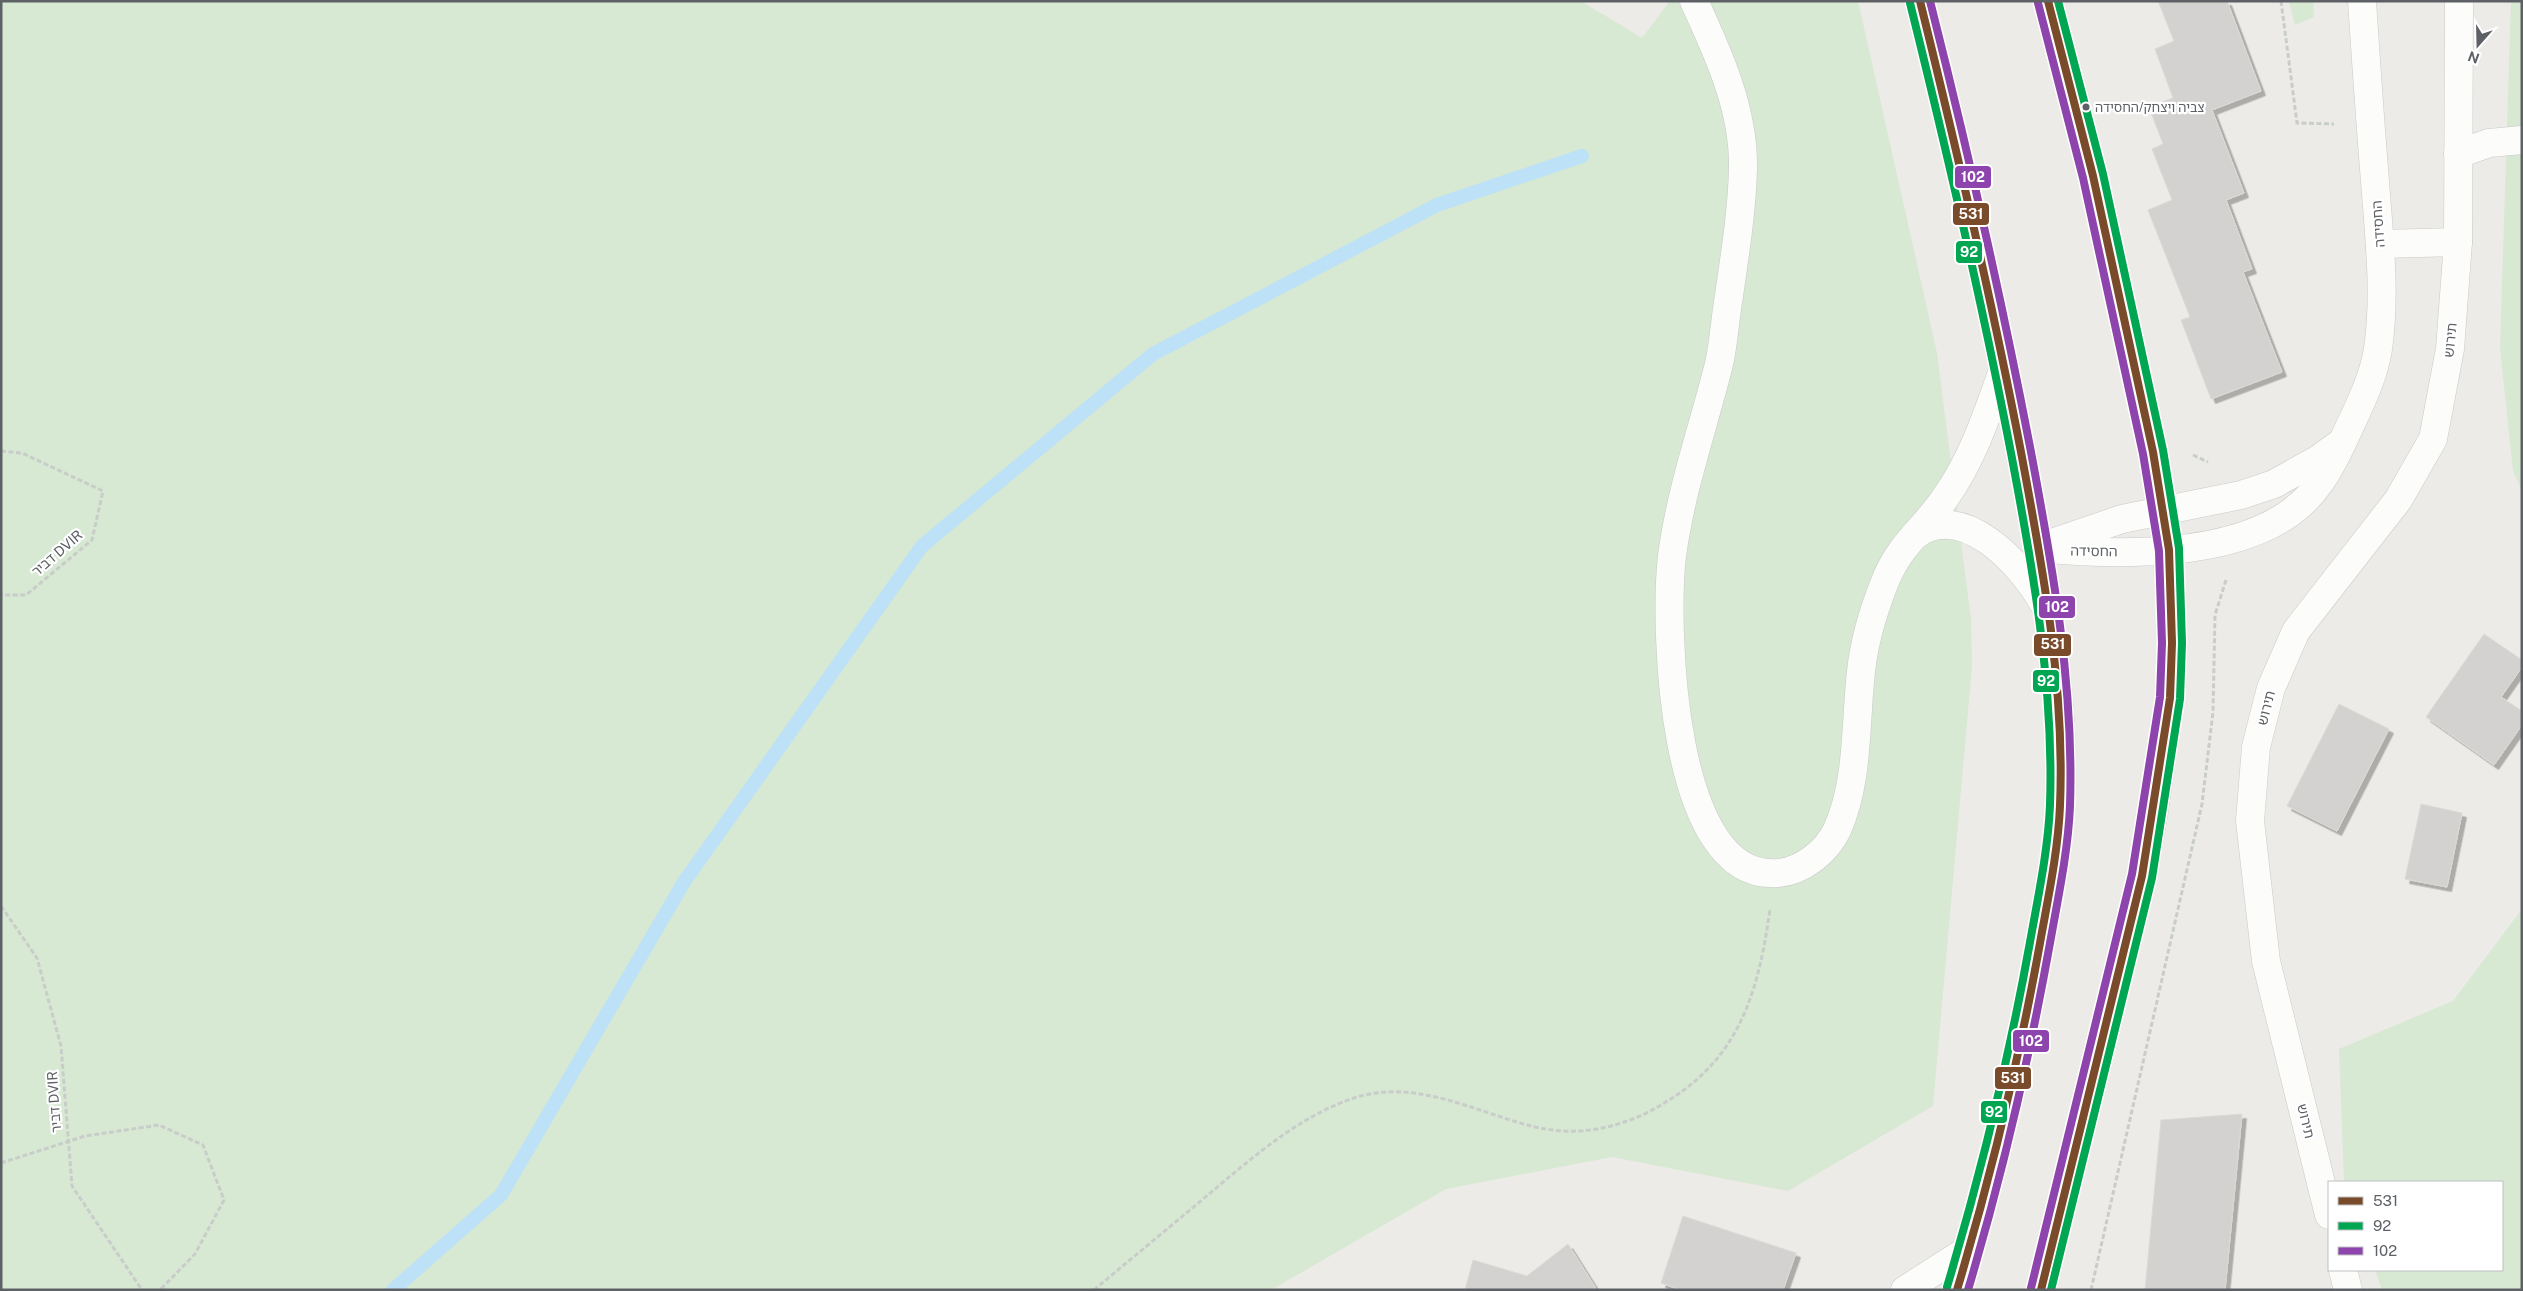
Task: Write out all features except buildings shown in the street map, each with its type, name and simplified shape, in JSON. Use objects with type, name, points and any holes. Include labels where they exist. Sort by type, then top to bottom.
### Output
[{"type":"street","points":[[1694,1],[1715,46],[1734,98],[1743,163],[1740,227],[1720,359],[1682,497],[1672,560],[1669,626],[1674,702],[1686,768],[1704,820],[1713,837],[1739,863],[1752,869],[1775,874],[1801,866],[1824,849],[1836,833],[1851,784],[1861,669],[1867,640],[1891,567],[1908,541],[1932,517],[1956,482],[1980,432],[2004,367]]},
{"type":"street","points":[[1920,1],[1976,237],[2004,367],[2038,548],[2061,723],[2060,811],[2035,968],[2010,1088],[1957,1290]]},
{"type":"street","points":[[2041,1290],[2142,876],[2153,817],[2170,698],[2172,643],[2169,550],[2164,510],[2093,176],[2048,1]]},
{"type":"street","name":"החסידה","points":[[2038,548],[2126,552],[2169,550],[2233,538],[2283,518],[2317,490],[2330,471],[2365,394],[2378,350],[2383,296],[2362,1]]},
{"type":"street","name":"תירוש","points":[[2328,1211],[2266,961],[2250,821],[2256,747],[2271,688],[2296,632],[2398,500],[2433,439],[2450,349],[2458,242],[2459,1]]},
{"type":"street","points":[[2458,154],[2489,143],[2522,140]]},
{"type":"street","points":[[2380,244],[2458,242]]},
{"type":"street","name":"החסידה","points":[[2038,548],[2122,519],[2241,495],[2274,484],[2317,460],[2343,441]]},
{"type":"street","points":[[1908,541],[1918,532],[1938,526],[1955,526],[1983,537],[2019,567],[2036,591],[2048,614]]},
{"type":"street","points":[[1905,1290],[1969,1249]]},
{"type":"street","points":[[2343,1271],[2348,1290]]},
{"type":"path","points":[[2281,1],[2297,122],[2370,125]]},
{"type":"path","name":"דביר DVIR","points":[[1,451],[22,453],[104,491],[92,540],[26,595],[1,595]]},
{"type":"path","points":[[1094,1290],[1270,1143],[1310,1119],[1352,1099],[1378,1093],[1408,1092],[1458,1102],[1532,1127],[1566,1132],[1599,1130],[1628,1122],[1665,1104],[1696,1082],[1717,1061],[1736,1029],[1755,988],[1765,945],[1775,874]]},
{"type":"path","name":"דביר DVIR","points":[[1,906],[37,958],[61,1046],[72,1186],[142,1290]]},
{"type":"path","points":[[1,1163],[85,1136],[158,1125],[203,1145],[224,1200],[195,1254],[160,1290]]},
{"type":"green space","points":[[1,1],[1581,1],[1642,38],[1670,1],[1858,1],[1937,353],[1971,620],[1972,666],[1933,1106],[1788,1191],[1612,1157],[1446,1189],[1271,1290],[1,1290]]},
{"type":"green space","points":[[2289,1],[2313,1],[2314,17],[2295,25]]},
{"type":"green space","points":[[2511,1],[2522,1],[2522,490],[2513,471],[2500,348]]},
{"type":"green space","points":[[2522,909],[2522,1290],[2382,1290],[2375,1271],[2503,1271],[2503,1181],[2344,1181],[2339,1049],[2453,1001]]},
{"type":"waterway","points":[[393,1290],[501,1195],[684,882],[922,546],[1153,354],[1437,205],[1582,156]]},
{"type":"transit line","name":"531","points":[[1920,1],[1986,282],[2029,496],[2051,628],[2056,672],[2061,761],[2057,840],[2032,987],[2003,1118],[1957,1290]]},
{"type":"transit line","name":"102","points":[[1930,1],[1971,170],[2020,395],[2054,584],[2069,717],[2070,806],[2059,892],[2024,1074],[2003,1161],[1968,1290]]},
{"type":"transit line","name":"531","points":[[2041,1290],[2142,876],[2170,698],[2172,643],[2169,550],[2153,452],[2093,176],[2048,1]]},
{"type":"transit line","name":"92","points":[[2051,1290],[2152,878],[2180,699],[2182,643],[2179,548],[2163,450],[2103,174],[2058,1]]},
{"type":"transit line","name":"92","points":[[1910,3],[1951,171],[2000,396],[2034,584],[2049,716],[2050,805],[2039,891],[2022,986],[1993,1116],[1947,1287]]},
{"type":"transit line","name":"102","points":[[2031,1288],[2132,874],[2160,697],[2162,643],[2159,551],[2143,454],[2083,178],[2038,3]]},
{"type":"place","name":"צביה ויצחק/החסידה","points":[[2086,107]]}]
